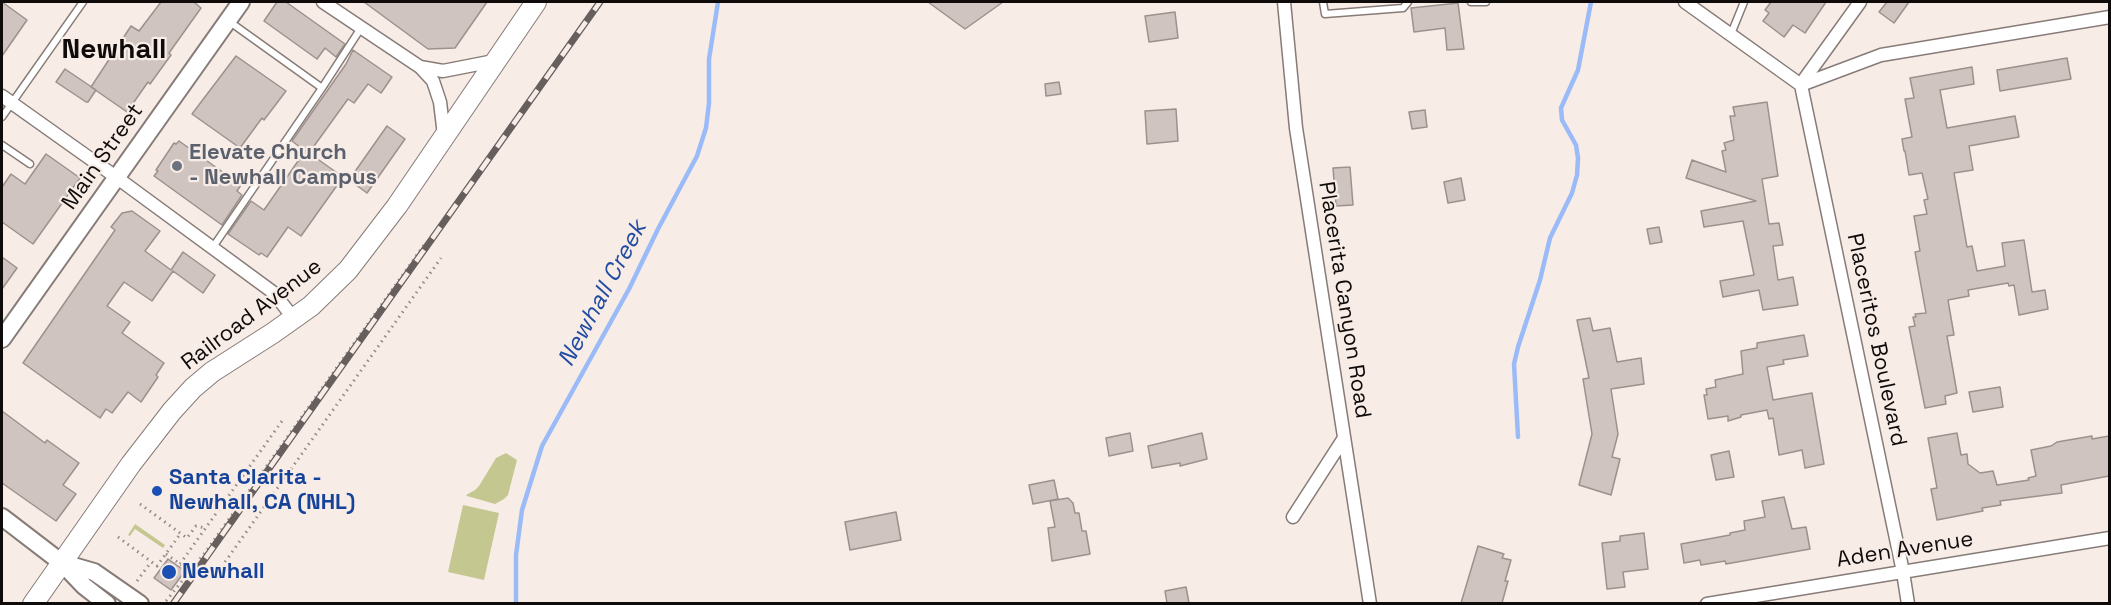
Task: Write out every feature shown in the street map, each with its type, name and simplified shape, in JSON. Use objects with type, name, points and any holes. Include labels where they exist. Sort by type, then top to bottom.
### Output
[{"type":"main road","name":"Railroad Avenue","points":[[33,603],[131,464],[193,388],[212,372],[294,319],[348,270],[397,206],[536,2]]},
{"type":"street","name":"Main Street","points":[[2,339],[241,2]]},
{"type":"street","points":[[323,2],[420,67],[433,81],[440,102],[444,135]]},
{"type":"street","name":"Placerita Canyon Road","points":[[1284,2],[1296,128],[1370,603]]},
{"type":"street","points":[[1686,2],[1801,85]]},
{"type":"street","points":[[1801,85],[1860,2]]},
{"type":"street","points":[[1801,85],[1881,54],[2109,17]]},
{"type":"street","points":[[420,67],[443,71],[494,61]]},
{"type":"street","name":"Placeritos Boulevard","points":[[1801,85],[1908,603]]},
{"type":"street","points":[[6,99],[213,247],[274,294],[294,319]]},
{"type":"street","points":[[1293,517],[1344,438]]},
{"type":"street","points":[[2,517],[62,563],[84,586],[107,603]]},
{"type":"street","name":"Aden Avenue","points":[[1707,603],[2109,538]]},
{"type":"street","points":[[62,563],[94,572],[140,603]]},
{"type":"lane","points":[[2,117],[6,99],[83,2]]},
{"type":"lane","points":[[1323,2],[1324,14],[1403,8],[1408,2]]},
{"type":"lane","points":[[1471,2],[1486,2]]},
{"type":"lane","points":[[1731,34],[1744,2]]},
{"type":"lane","points":[[227,20],[322,88]]},
{"type":"lane","points":[[213,247],[361,28]]},
{"type":"lane","points":[[2,145],[30,164]]},
{"type":"path","points":[[166,602],[207,550],[424,245]]},
{"type":"path","points":[[225,562],[441,258]]},
{"type":"path","points":[[180,564],[282,421]]},
{"type":"path","points":[[140,504],[187,538],[196,526],[206,528]]},
{"type":"path","points":[[118,537],[157,566],[181,533]]},
{"type":"path","points":[[166,554],[190,571]]},
{"type":"path","points":[[137,581],[151,562]]},
{"type":"green space","points":[[506,453],[517,460],[508,495],[495,504],[467,496],[479,486],[496,458]]},
{"type":"green space","points":[[463,505],[499,513],[484,580],[448,572]]},
{"type":"green space","points":[[135,524],[165,545],[163,548],[135,529],[130,536],[128,535]]},
{"type":"building","points":[[2,2],[27,20],[2,56]]},
{"type":"building","points":[[161,2],[194,2],[201,8],[169,53],[171,55],[127,112],[91,87],[131,26],[139,31]]},
{"type":"building","points":[[277,2],[286,2],[345,44],[336,57],[325,48],[317,59],[264,21]]},
{"type":"building","points":[[364,2],[487,2],[455,48],[428,49]]},
{"type":"building","points":[[928,2],[1003,2],[965,29]]},
{"type":"building","points":[[1771,2],[1826,2],[1805,33],[1793,25],[1784,37],[1763,21],[1769,13],[1765,10]]},
{"type":"building","points":[[1887,2],[1909,2],[1894,23],[1879,12]]},
{"type":"building","points":[[1458,3],[1464,49],[1447,50],[1445,28],[1414,32],[1411,8]]},
{"type":"building","points":[[1175,12],[1178,38],[1149,42],[1145,16]]},
{"type":"building","points":[[353,50],[392,77],[381,93],[368,84],[354,103],[348,99],[309,153],[343,177],[301,236],[288,227],[267,257],[261,253],[259,255],[228,234],[251,201],[264,210],[305,151],[292,141],[346,64]]},
{"type":"building","points":[[236,56],[286,91],[240,148],[192,114]]},
{"type":"building","points":[[2067,58],[2071,79],[2000,91],[1997,70]]},
{"type":"building","points":[[1972,67],[1974,84],[1940,90],[1947,128],[2015,116],[2019,137],[1969,146],[1973,170],[1954,173],[1967,247],[1972,246],[1977,271],[2005,266],[2002,243],[2024,240],[2032,292],[2045,290],[2048,309],[2019,315],[2014,285],[2009,286],[2008,283],[1968,290],[1969,296],[1948,300],[1954,335],[1947,336],[1957,393],[1945,396],[1946,404],[1925,408],[1909,327],[1915,326],[1913,317],[1916,317],[1915,314],[1926,313],[1915,252],[1920,251],[1914,216],[1927,214],[1924,200],[1928,199],[1922,173],[1909,175],[1902,139],[1912,137],[1905,99],[1914,98],[1910,78]]},
{"type":"building","points":[[65,69],[96,90],[88,102],[56,82]]},
{"type":"building","points":[[1059,82],[1061,94],[1046,96],[1045,84]]},
{"type":"building","points":[[1767,102],[1778,176],[1762,179],[1769,224],[1779,223],[1783,245],[1773,246],[1778,280],[1793,277],[1798,305],[1763,310],[1759,290],[1723,297],[1720,281],[1754,275],[1743,221],[1704,227],[1701,211],[1756,201],[1686,178],[1692,160],[1726,172],[1722,151],[1726,150],[1724,143],[1734,140],[1730,116],[1735,116],[1733,107]]},
{"type":"building","points":[[1176,109],[1178,141],[1147,144],[1145,111]]},
{"type":"building","points":[[1425,110],[1427,127],[1412,129],[1409,112]]},
{"type":"building","points":[[387,126],[405,139],[367,193],[349,180]]},
{"type":"building","points":[[179,141],[241,185],[237,191],[242,195],[222,225],[154,176],[174,143]]},
{"type":"building","points":[[46,154],[80,178],[33,244],[2,222],[2,187],[11,174],[25,184]]},
{"type":"building","points":[[1350,167],[1353,205],[1336,206],[1333,168]]},
{"type":"building","points":[[1461,178],[1465,200],[1448,203],[1444,182]]},
{"type":"building","points":[[132,211],[160,231],[145,251],[171,270],[183,252],[215,275],[203,293],[173,271],[152,301],[124,282],[107,306],[130,322],[122,333],[164,363],[156,375],[158,377],[141,402],[128,392],[112,413],[106,409],[100,418],[23,363],[115,230],[111,227],[122,213]]},
{"type":"building","points":[[1659,227],[1662,242],[1650,244],[1647,229]]},
{"type":"building","points":[[2,257],[17,268],[2,289]]},
{"type":"building","points":[[1590,318],[1593,331],[1610,328],[1617,362],[1641,358],[1644,384],[1611,389],[1618,434],[1612,457],[1620,459],[1611,495],[1579,485],[1592,434],[1583,379],[1589,378],[1577,320]]},
{"type":"building","points":[[1804,335],[1808,356],[1783,360],[1784,364],[1767,367],[1773,400],[1812,393],[1824,464],[1805,468],[1802,450],[1779,455],[1773,418],[1769,419],[1767,410],[1741,415],[1741,417],[1728,421],[1728,416],[1708,419],[1704,395],[1707,395],[1706,389],[1716,387],[1715,380],[1743,374],[1741,351],[1757,348],[1757,343]]},
{"type":"building","points":[[2000,387],[2003,407],[1973,412],[1969,392]]},
{"type":"building","points":[[2,411],[45,443],[47,440],[79,463],[63,485],[76,494],[56,521],[2,483]]},
{"type":"building","points":[[1130,433],[1133,451],[1109,456],[1106,438]]},
{"type":"building","points":[[1202,433],[1207,459],[1180,466],[1180,463],[1152,468],[1148,446]]},
{"type":"building","points":[[1957,433],[1961,455],[1967,454],[1968,464],[1980,473],[1993,471],[1997,485],[2029,480],[2028,478],[2036,476],[2031,450],[2051,446],[2057,442],[2092,436],[2092,439],[2109,436],[2109,476],[2061,485],[2062,493],[2000,501],[2001,505],[1982,508],[1983,511],[1937,520],[1931,489],[1937,488],[1928,438]]},
{"type":"building","points":[[1729,451],[1734,477],[1716,480],[1711,455]]},
{"type":"building","points":[[1054,480],[1058,499],[1033,504],[1029,485]]},
{"type":"building","points":[[1784,497],[1792,529],[1806,527],[1810,549],[1726,564],[1725,561],[1701,565],[1700,560],[1684,563],[1681,544],[1745,530],[1744,521],[1765,517],[1762,501]]},
{"type":"building","points":[[1068,498],[1073,503],[1075,513],[1079,513],[1082,531],[1086,531],[1090,554],[1052,561],[1048,528],[1055,527],[1050,501]]},
{"type":"building","points":[[896,512],[901,540],[850,550],[845,522]]},
{"type":"building","points":[[1644,533],[1648,569],[1623,572],[1625,587],[1607,589],[1602,543],[1620,541],[1620,536]]},
{"type":"building","points":[[1478,546],[1504,554],[1502,558],[1511,560],[1502,603],[1461,603]]},
{"type":"building","points":[[168,559],[185,571],[171,590],[154,578]]},
{"type":"building","points":[[1186,587],[1189,603],[1167,603],[1165,591]]},
{"type":"waterway","name":"Newhall Creek","points":[[516,604],[516,555],[522,510],[542,446],[629,289],[697,156],[706,128],[709,103],[709,59],[718,2]]},
{"type":"waterway","points":[[1518,437],[1514,364],[1540,280],[1550,238],[1572,193],[1577,175],[1576,145],[1562,120],[1561,108],[1578,70],[1591,2]]},
{"type":"railway","points":[[173,604],[600,2]]},
{"type":"place","name":"Elevate Church - Newhall Campus","points":[[177,166]]},
{"type":"place","name":"Santa Clarita - Newhall, CA (NHL)","points":[[157,491]]},
{"type":"place","name":"Newhall","points":[[169,572]]},
{"type":"district","name":"Newhall","points":[[114,50]]}]
